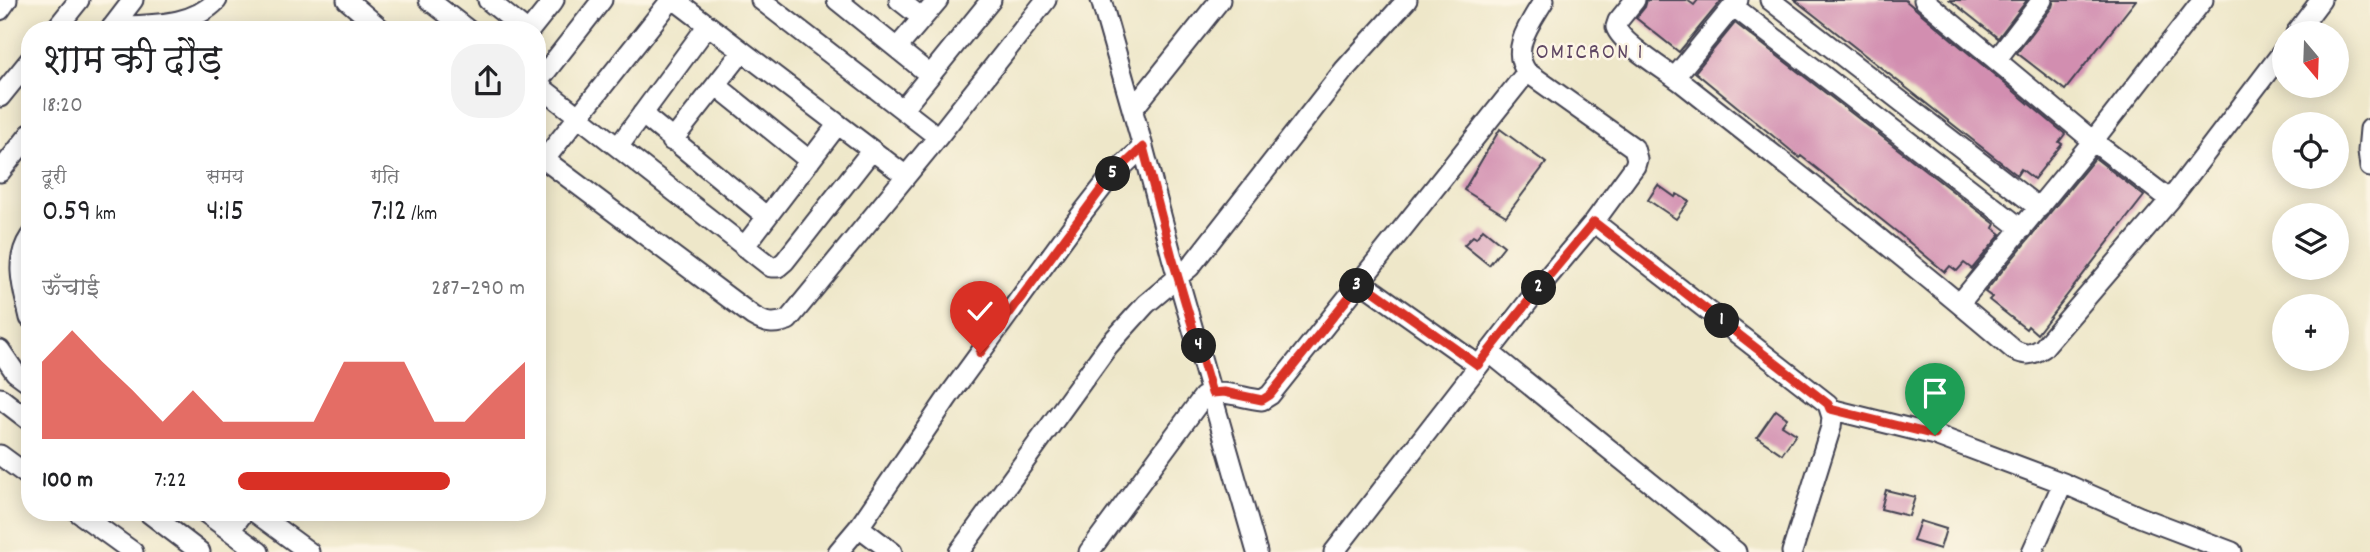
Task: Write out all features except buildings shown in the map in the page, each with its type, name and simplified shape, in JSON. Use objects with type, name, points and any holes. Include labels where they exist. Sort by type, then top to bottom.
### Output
[{"type":"street","points":[[0,9],[7,0]]},
{"type":"street","points":[[116,21],[133,0]]},
{"type":"street","points":[[193,21],[217,0]]},
{"type":"street","points":[[347,0],[372,21]]},
{"type":"street","points":[[429,0],[456,21]]},
{"type":"street","points":[[488,0],[514,21]]},
{"type":"street","points":[[537,21],[554,0]]},
{"type":"street","points":[[546,72],[602,0]]},
{"type":"street","points":[[546,152],[579,116],[673,0],[906,176]]},
{"type":"street","points":[[761,0],[938,137]]},
{"type":"street","points":[[837,0],[930,75]]},
{"type":"street","points":[[899,0],[922,18]]},
{"type":"street","points":[[897,48],[938,0]]},
{"type":"street","points":[[902,109],[991,0]]},
{"type":"street","points":[[546,161],[753,316],[764,323],[776,325],[788,320],[1046,0]]},
{"type":"street","points":[[1101,0],[1257,552]]},
{"type":"street","points":[[1133,109],[1220,0]]},
{"type":"street","points":[[959,552],[1098,358],[1146,304],[1190,267],[1344,70],[1406,0]]},
{"type":"street","points":[[1334,552],[1542,284],[1594,222],[1635,166],[1637,153],[1627,142],[1527,72],[1519,58],[1530,25],[1544,0]]},
{"type":"street","points":[[1635,0],[1618,21],[1616,27],[1622,38],[1675,77],[2024,355],[2034,354],[2043,348],[2170,200],[2272,66]]},
{"type":"street","points":[[1770,0],[2039,208]]},
{"type":"street","points":[[1925,0],[2093,141],[2170,200]]},
{"type":"street","points":[[1997,59],[2042,0]]},
{"type":"street","points":[[1960,303],[2093,141],[2203,0]]},
{"type":"street","points":[[2305,21],[2321,0]]},
{"type":"street","points":[[62,21],[77,1]]},
{"type":"street","points":[[1675,77],[1736,3],[2022,229]]},
{"type":"street","points":[[618,147],[708,25]]},
{"type":"street","points":[[672,141],[743,52]]},
{"type":"street","points":[[0,97],[21,71]]},
{"type":"street","points":[[1089,552],[1203,397],[1224,392],[1262,400],[1270,395],[1527,72]]},
{"type":"street","points":[[717,86],[810,161]]},
{"type":"street","points":[[546,90],[771,267],[778,267],[785,261],[872,150]]},
{"type":"street","points":[[642,114],[767,217]]},
{"type":"street","points":[[744,247],[838,124]]},
{"type":"street","points":[[2370,129],[2370,167]]},
{"type":"street","points":[[0,172],[21,145]]},
{"type":"street","points":[[838,552],[859,527],[948,397],[1065,236],[1108,180],[1143,147]]},
{"type":"street","points":[[1594,222],[1828,404],[1831,427],[1792,552]]},
{"type":"street","points":[[21,254],[21,277]]},
{"type":"street","points":[[1361,282],[1484,359],[1736,552]]},
{"type":"street","points":[[0,350],[21,376]]},
{"type":"street","points":[[0,398],[21,414]]},
{"type":"street","points":[[1830,409],[1919,430],[2063,483],[2210,549],[2232,552]]},
{"type":"street","points":[[0,456],[21,471]]},
{"type":"street","points":[[2032,552],[2063,483]]},
{"type":"street","points":[[90,521],[133,552]]},
{"type":"street","points":[[158,521],[184,545],[200,552]]},
{"type":"street","points":[[217,521],[259,552]]},
{"type":"street","points":[[230,531],[237,521]]},
{"type":"street","points":[[267,521],[309,552]]},
{"type":"street","points":[[859,527],[892,552]]},
{"type":"district","name":"OMICRON 1","points":[[1590,50]]},
{"type":"route","points":[[980,353],[1108,180],[1143,147],[1212,393],[1224,392],[1262,400],[1270,395],[1361,282],[1478,365],[1594,222],[1828,404],[1830,409],[1935,435]]}]
